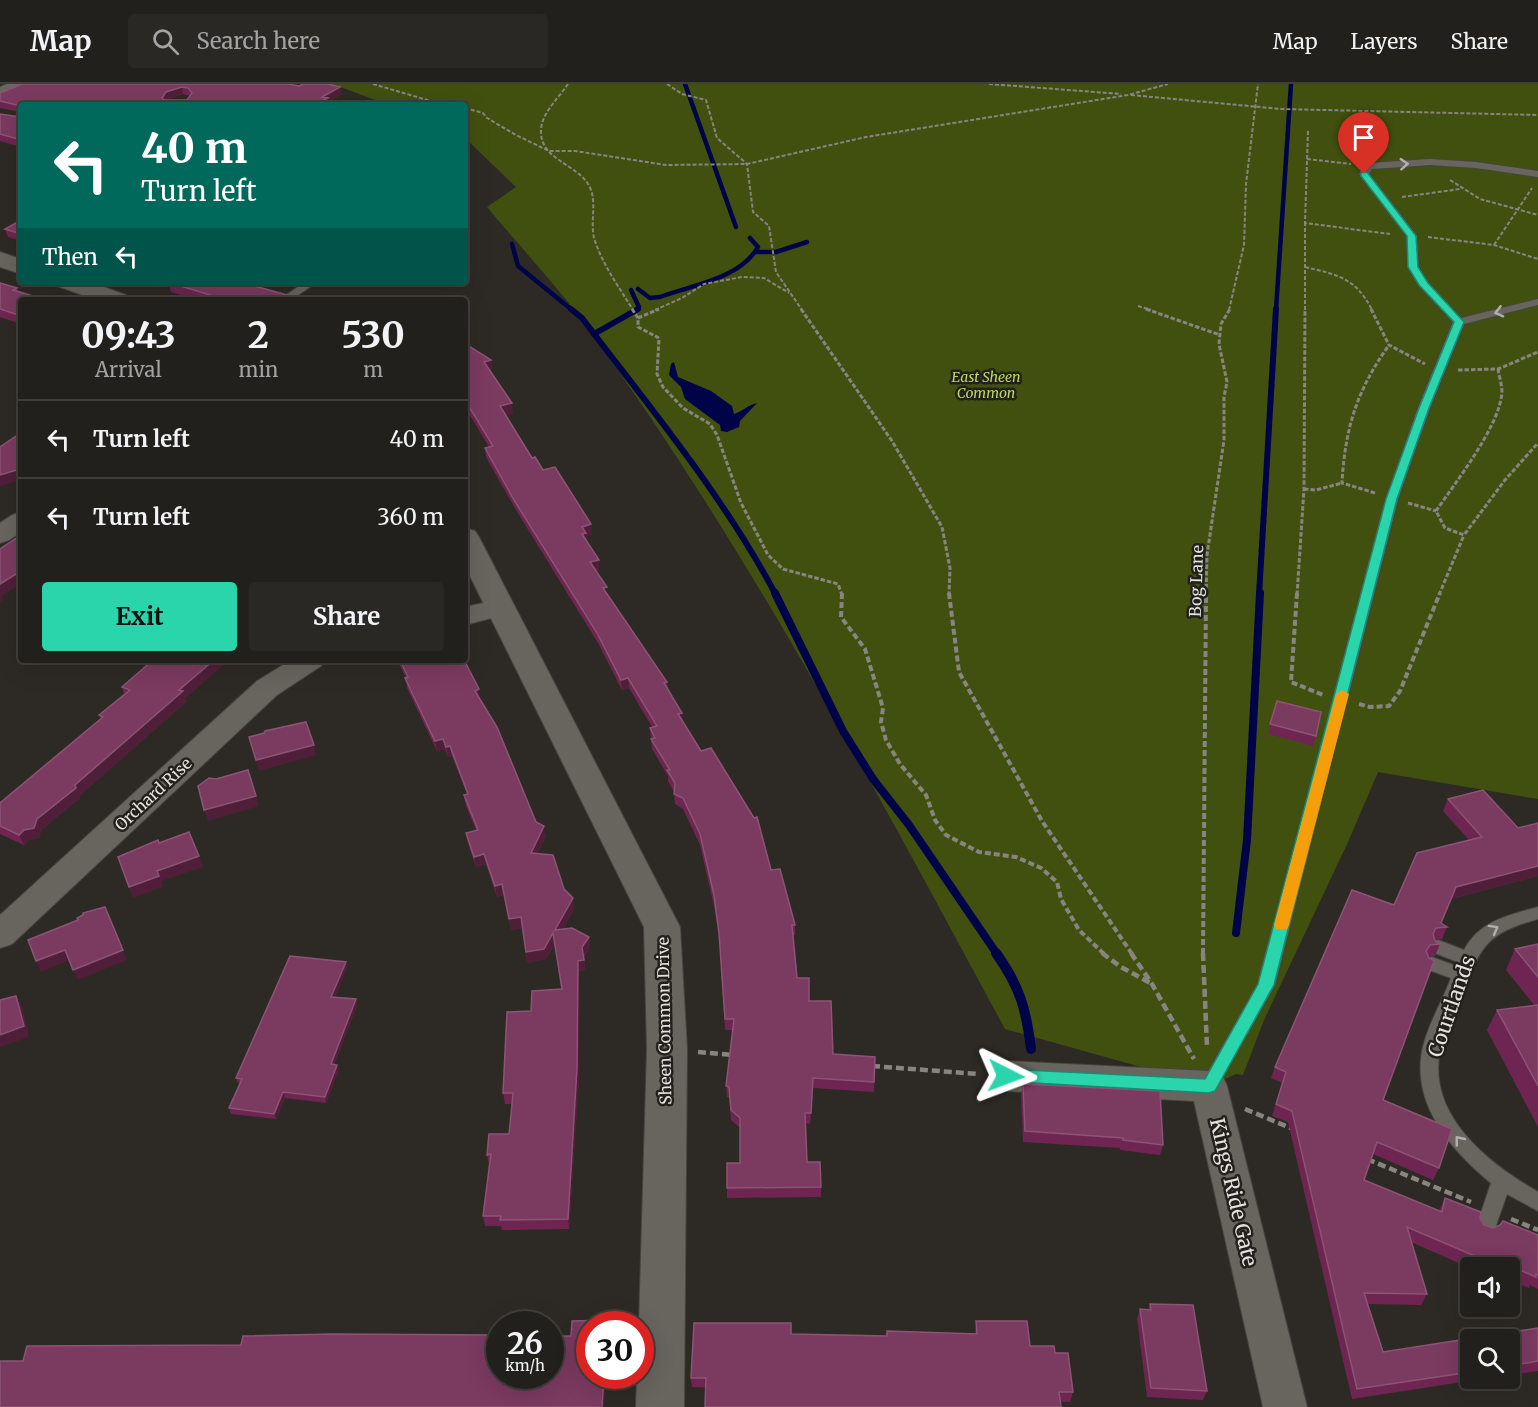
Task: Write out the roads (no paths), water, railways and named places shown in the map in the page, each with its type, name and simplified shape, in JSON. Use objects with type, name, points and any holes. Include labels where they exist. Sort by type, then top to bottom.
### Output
[{"type":"street","points":[[0,94],[20,84]]},
{"type":"street","points":[[0,260],[18,266]]},
{"type":"street","points":[[82,285],[111,297]]},
{"type":"street","points":[[0,535],[18,522]]},
{"type":"street","name":"Sheen Common Drive","points":[[468,543],[662,927],[667,1049],[660,1407]]},
{"type":"street","points":[[468,615],[501,607]]},
{"type":"street","name":"Orchard Rise","points":[[0,935],[267,688],[306,663]]},
{"type":"street","points":[[1006,1076],[1209,1086]]},
{"type":"street","name":"Kings Ride Gate","points":[[1209,1086],[1285,1407]]},
{"type":"lane","points":[[1459,322],[1424,285],[1413,267],[1412,236],[1364,174],[1369,166],[1430,162],[1476,165],[1538,174]]},
{"type":"lane","points":[[289,297],[307,285]]},
{"type":"lane","points":[[1459,322],[1538,302]]},
{"type":"lane","points":[[1209,1086],[1266,985],[1392,499],[1459,322]]},
{"type":"lane","name":"Courtlands","points":[[1538,913],[1511,920],[1488,931],[1472,946],[1431,1052],[1430,1071],[1432,1091],[1454,1135],[1475,1160],[1538,1202]]},
{"type":"lane","points":[[1438,947],[1464,967]]},
{"type":"lane","points":[[1432,964],[1464,967]]},
{"type":"lane","points":[[1488,1219],[1502,1180]]},
{"type":"waterway","points":[[685,84],[736,227]]},
{"type":"waterway","points":[[1276,310],[1291,84]]},
{"type":"waterway","points":[[638,289],[650,298],[660,297],[728,274],[740,267],[758,247],[750,238]]},
{"type":"waterway","points":[[757,252],[776,252],[807,242]]},
{"type":"waterway","points":[[512,244],[518,266],[572,310]]},
{"type":"waterway","points":[[631,290],[639,307],[637,309]]},
{"type":"waterway","points":[[571,309],[582,318],[594,334]]},
{"type":"waterway","points":[[594,334],[637,309]]},
{"type":"waterway","points":[[1259,595],[1276,309]]},
{"type":"waterway","points":[[594,334],[709,487],[733,522],[776,595]]},
{"type":"waterway","points":[[1236,933],[1247,840],[1260,593]]},
{"type":"waterway","points":[[776,595],[843,731],[873,779],[909,825],[997,954]]},
{"type":"waterway","points":[[996,953],[1021,998],[1031,1049]]},
{"type":"park label","name":"East Sheen Common","points":[[986,386]]}]
